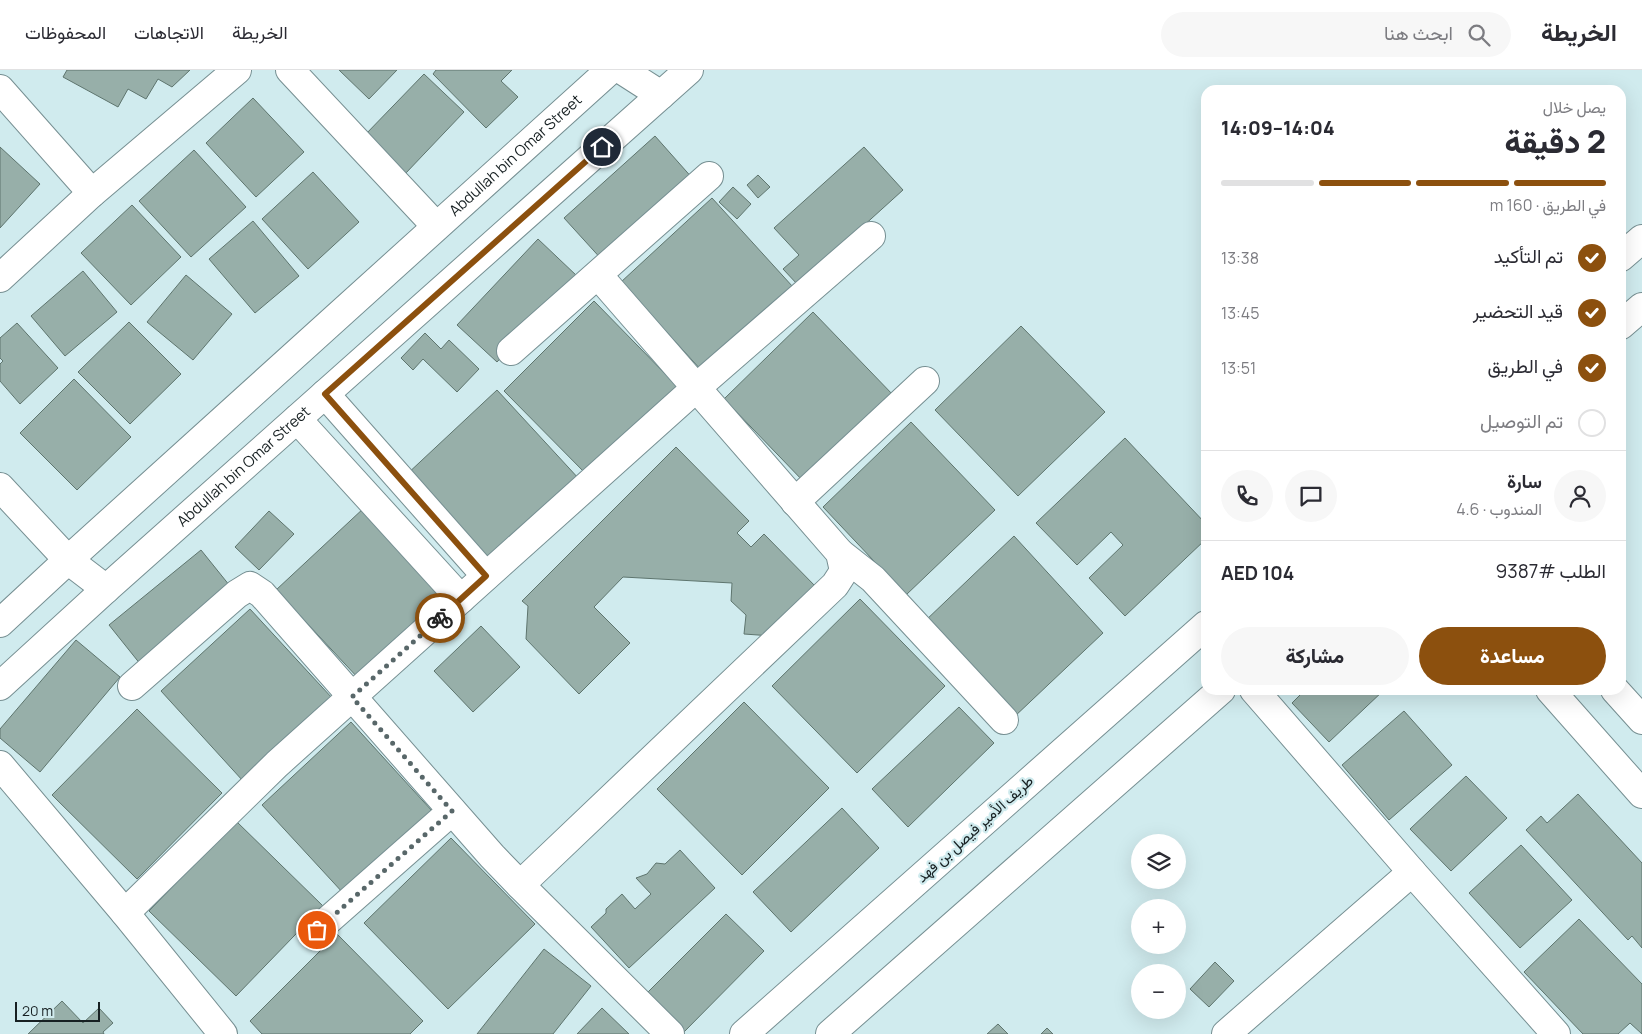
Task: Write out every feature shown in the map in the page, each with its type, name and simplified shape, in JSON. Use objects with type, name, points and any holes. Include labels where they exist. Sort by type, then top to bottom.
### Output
[{"type":"street","points":[[0,278],[92,193],[237,70]]},
{"type":"street","points":[[290,70],[436,226]]},
{"type":"street","name":"Abdullah bin Omar Street","points":[[0,623],[610,70]]},
{"type":"street","points":[[622,70],[661,95]]},
{"type":"street","name":"Abdullah bin Omar Street","points":[[0,686],[106,589],[689,70]]},
{"type":"street","points":[[0,89],[92,193]]},
{"type":"street","points":[[511,351],[709,176]]},
{"type":"street","points":[[125,913],[277,764],[696,388],[871,236]]},
{"type":"street","points":[[1626,253],[1642,239]]},
{"type":"street","points":[[598,275],[840,553],[873,579],[1004,720]]},
{"type":"street","points":[[1626,321],[1642,307]]},
{"type":"street","points":[[796,502],[925,381]]},
{"type":"street","points":[[325,394],[486,576]]},
{"type":"street","points":[[297,419],[461,599]]},
{"type":"street","points":[[355,483],[383,459]]},
{"type":"street","points":[[0,487],[68,560],[106,589]]},
{"type":"street","points":[[520,884],[835,585],[844,571],[840,553]]},
{"type":"street","points":[[132,686],[237,594],[250,586],[262,594],[492,856],[670,1034]]},
{"type":"street","name":"طريف الأمير فيصل بن فهد","points":[[744,1034],[1201,629]]},
{"type":"street","points":[[830,1034],[1215,695]]},
{"type":"street","points":[[1258,695],[1556,1034]]},
{"type":"street","points":[[1554,695],[1642,794]]},
{"type":"street","points":[[1620,695],[1642,720]]},
{"type":"street","points":[[0,765],[224,1034]]},
{"type":"street","points":[[317,930],[452,811]]},
{"type":"street","points":[[1226,1034],[1412,872]]},
{"type":"building","points":[[67,70],[190,70],[172,87],[158,79],[146,99],[128,89],[118,107],[63,77]]},
{"type":"building","points":[[339,70],[397,70],[369,99]]},
{"type":"building","points":[[436,70],[512,70],[501,81],[518,97],[486,128],[433,74]]},
{"type":"building","points":[[424,74],[464,112],[405,174],[364,136]]},
{"type":"building","points":[[253,98],[304,152],[256,197],[206,143]]},
{"type":"building","points":[[655,136],[694,180],[604,262],[564,218]]},
{"type":"building","points":[[0,147],[40,184],[0,228]]},
{"type":"building","points":[[864,147],[903,190],[798,285],[783,269],[799,255],[774,228]]},
{"type":"building","points":[[194,150],[246,207],[191,257],[139,201]]},
{"type":"building","points":[[313,172],[359,222],[308,269],[262,219]]},
{"type":"building","points":[[758,175],[770,187],[758,198],[747,185]]},
{"type":"building","points":[[733,187],[751,204],[737,219],[719,202]]},
{"type":"building","points":[[712,198],[793,287],[702,371],[621,282]]},
{"type":"building","points":[[132,205],[181,257],[131,305],[81,253]]},
{"type":"building","points":[[253,221],[299,276],[255,313],[209,259]]},
{"type":"building","points":[[538,239],[577,276],[497,362],[457,325]]},
{"type":"building","points":[[83,271],[117,312],[65,356],[31,316]]},
{"type":"building","points":[[186,275],[232,314],[193,360],[147,322]]},
{"type":"building","points":[[594,301],[678,387],[588,476],[504,391]]},
{"type":"building","points":[[813,312],[895,397],[805,483],[724,399]]},
{"type":"building","points":[[129,322],[181,374],[130,424],[78,372]]},
{"type":"building","points":[[17,323],[58,368],[20,404],[0,381],[0,364],[3,361],[0,358],[0,338]]},
{"type":"building","points":[[1021,326],[1105,412],[1018,496],[935,410]]},
{"type":"building","points":[[425,333],[441,349],[449,340],[479,369],[457,392],[423,359],[413,370],[401,358]]},
{"type":"building","points":[[74,379],[131,437],[77,490],[20,433]]},
{"type":"building","points":[[497,390],[580,480],[488,566],[405,476]]},
{"type":"building","points":[[911,422],[995,510],[906,595],[823,507]]},
{"type":"building","points":[[1125,438],[1201,519],[1201,544],[1125,616],[1089,578],[1123,545],[1111,532],[1077,565],[1036,523]]},
{"type":"building","points":[[676,447],[749,521],[737,533],[751,547],[764,534],[819,590],[772,636],[744,634],[746,615],[731,601],[732,583],[623,577],[594,607],[630,643],[579,694],[526,639],[528,606],[522,601]]},
{"type":"building","points":[[365,507],[448,597],[359,679],[276,590]]},
{"type":"building","points":[[269,511],[294,534],[259,570],[235,547]]},
{"type":"building","points":[[1014,536],[1103,633],[1013,718],[924,622]]},
{"type":"building","points":[[201,550],[234,591],[141,665],[109,625]]},
{"type":"building","points":[[860,599],[945,686],[857,773],[772,686]]},
{"type":"building","points":[[250,609],[333,699],[243,781],[161,691]]},
{"type":"building","points":[[481,626],[520,667],[473,712],[434,671]]},
{"type":"building","points":[[76,640],[120,677],[40,772],[0,738],[0,729]]},
{"type":"building","points":[[1300,695],[1379,695],[1329,742],[1292,703]]},
{"type":"building","points":[[744,702],[829,788],[742,875],[657,789]]},
{"type":"building","points":[[959,707],[994,743],[908,827],[872,789]]},
{"type":"building","points":[[137,709],[222,793],[137,879],[52,795]]},
{"type":"building","points":[[1404,711],[1452,765],[1389,820],[1342,765]]},
{"type":"building","points":[[351,722],[433,812],[344,894],[262,805]]},
{"type":"building","points":[[1466,776],[1507,818],[1451,871],[1410,829]]},
{"type":"building","points":[[1578,794],[1642,863],[1642,948],[1632,936],[1628,940],[1526,830],[1541,816],[1547,823]]},
{"type":"building","points":[[842,808],[879,848],[791,932],[753,892]]},
{"type":"building","points":[[236,821],[323,906],[236,996],[149,911]]},
{"type":"building","points":[[451,838],[535,924],[448,1009],[364,923]]},
{"type":"building","points":[[1521,845],[1572,900],[1520,948],[1469,893]]},
{"type":"building","points":[[680,850],[715,888],[629,968],[591,927],[622,894],[635,909],[651,894],[636,878],[647,874],[656,863],[665,864]]},
{"type":"building","points":[[726,914],[764,951],[682,1034],[643,997]]},
{"type":"building","points":[[1579,919],[1642,984],[1642,1034],[1630,1023],[1618,1034],[1583,1034],[1524,972]]},
{"type":"building","points":[[337,934],[423,1021],[410,1034],[262,1034],[250,1021]]},
{"type":"building","points":[[544,949],[591,986],[553,1034],[477,1034]]},
{"type":"building","points":[[1215,962],[1234,981],[1209,1007],[1190,989]]},
{"type":"building","points":[[62,1001],[83,1023],[99,1008],[113,1023],[103,1032],[104,1034],[28,1034]]},
{"type":"building","points":[[602,1008],[629,1034],[577,1034]]},
{"type":"building","points":[[998,1024],[1008,1034],[987,1034]]},
{"type":"building","points":[[1047,1028],[1053,1034],[1041,1034]]},
{"type":"way so far","points":[[317,930],[452,811],[352,697],[440,618]]},
{"type":"route","points":[[440,618],[486,576],[325,394],[602,147]]}]
